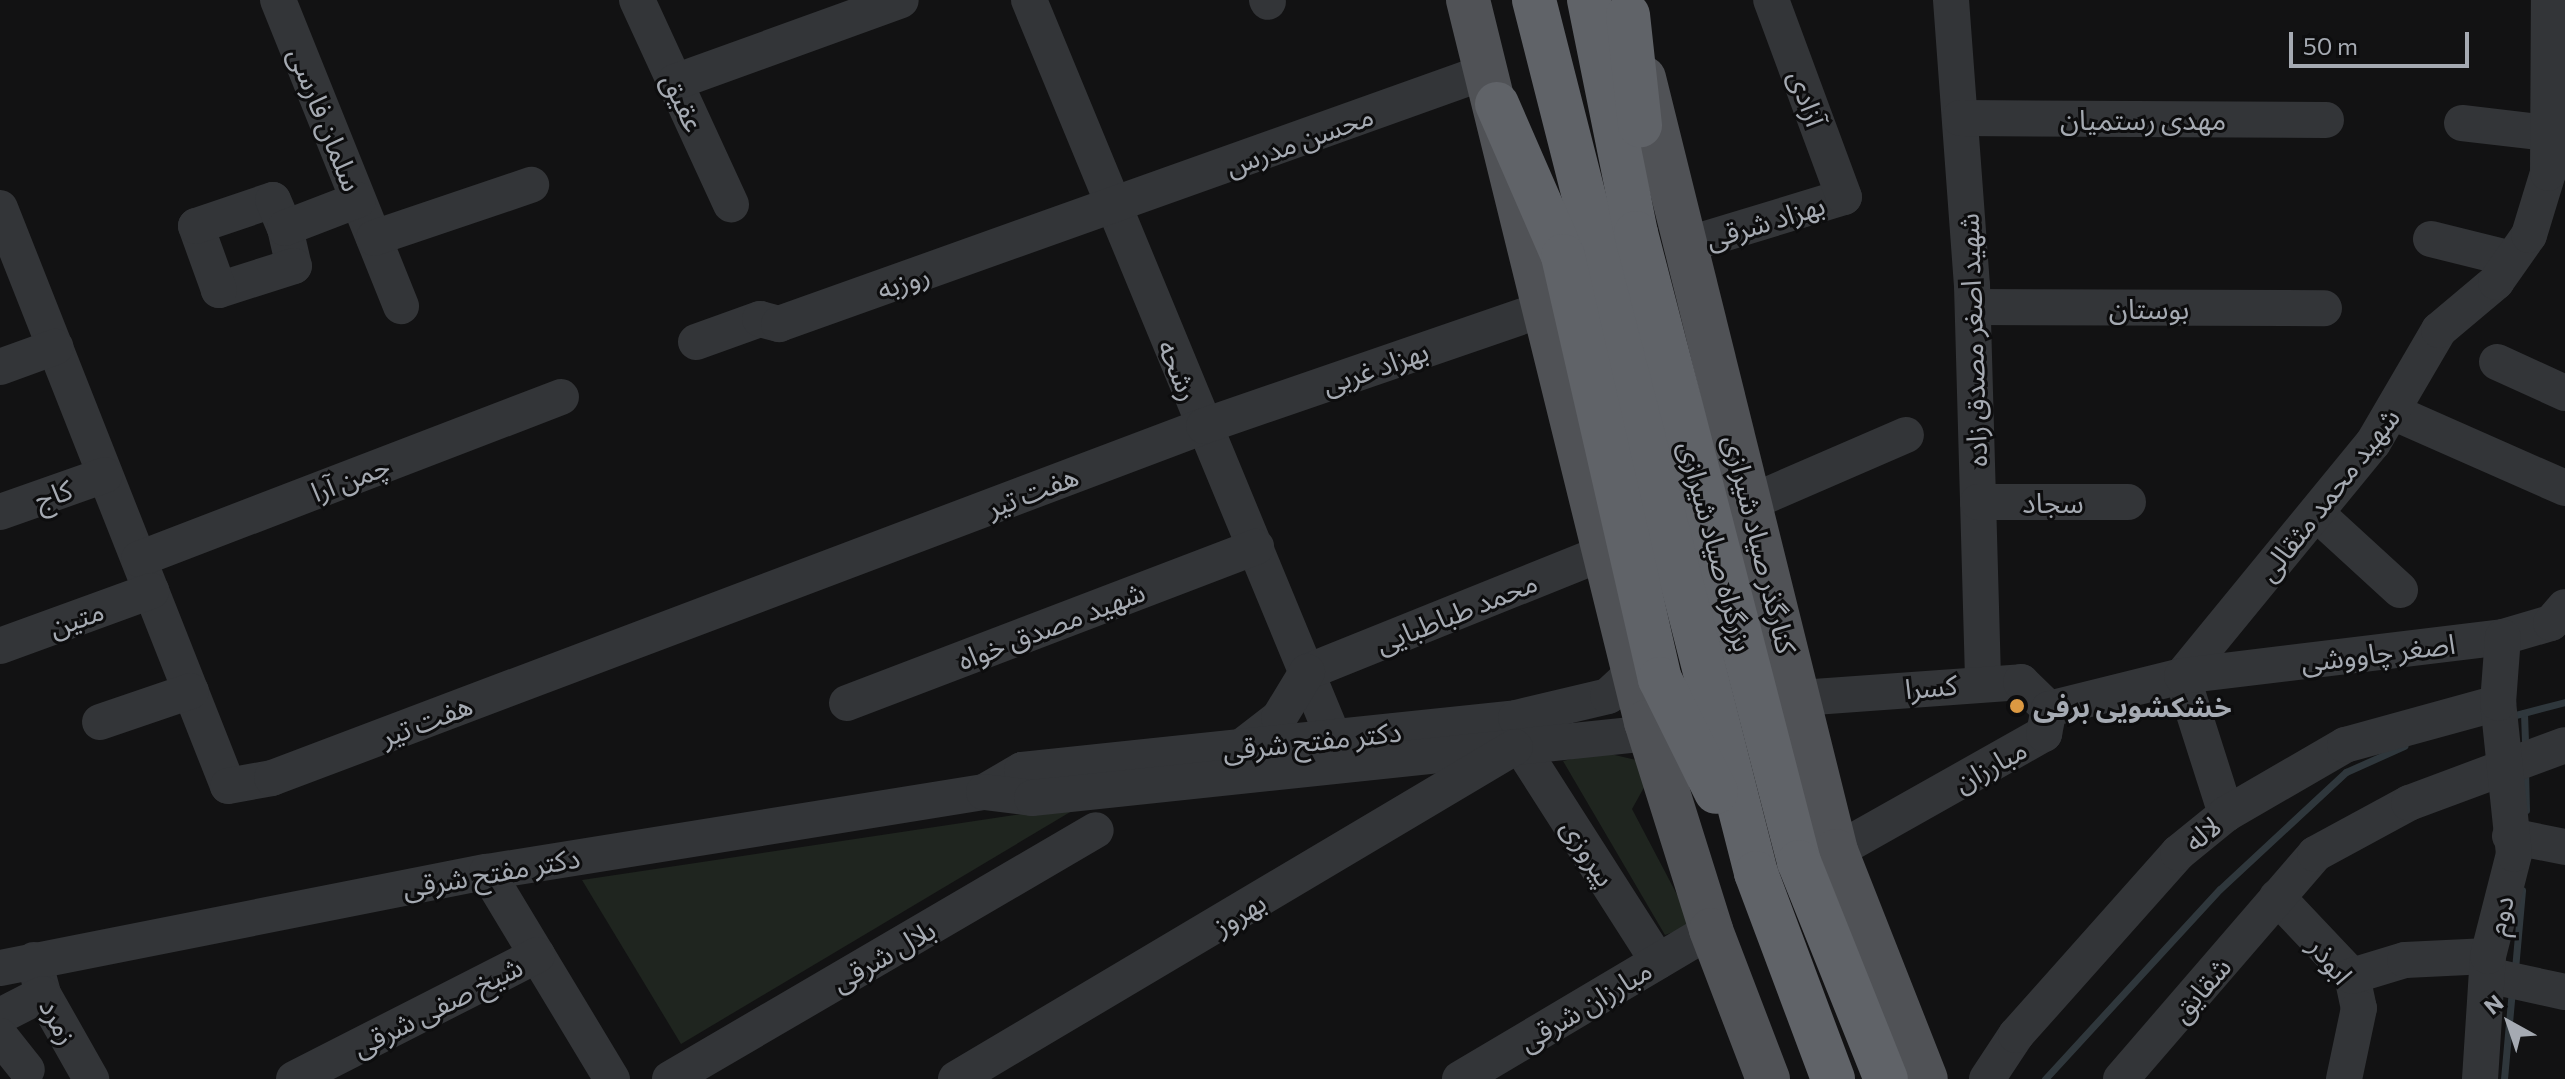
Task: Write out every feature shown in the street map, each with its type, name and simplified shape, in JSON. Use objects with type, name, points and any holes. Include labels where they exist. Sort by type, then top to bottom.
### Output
[{"type":"highway","name":"بزرگراه صیاد شیرازی","points":[[1534,0],[1756,873],[1833,1079]]},
{"type":"highway","points":[[1614,5],[1642,149],[1756,617],[1818,856],[1886,1079]]},
{"type":"highway","points":[[1493,87],[1563,256],[1660,679],[1756,873]]},
{"type":"main road","points":[[1468,0],[1493,87],[1649,733],[1711,930],[1768,1079]]},
{"type":"main road","name":"کنارگذر صیاد شیرازی","points":[[1614,5],[1686,245],[1800,698],[1818,856],[1926,1079]]},
{"type":"street","name":"سلمان فارسی","points":[[278,0],[401,306]]},
{"type":"street","name":"عقیق","points":[[637,0],[731,204]]},
{"type":"street","points":[[675,82],[901,0]]},
{"type":"street","name":"رشحه","points":[[1029,0],[1109,209],[1256,547],[1340,750]]},
{"type":"street","name":"آزادی","points":[[1771,0],[1844,197]]},
{"type":"street","name":"شهید اصغر مصدق زاده","points":[[1951,0],[1973,307],[1983,681]]},
{"type":"street","name":"شهید محمد مثقالی","points":[[2182,676],[2395,413],[2439,330],[2511,259],[2529,235],[2548,173],[2547,133],[2555,43],[2549,0]]},
{"type":"street","name":"محسن مدرس","points":[[1109,209],[1493,87]]},
{"type":"street","name":"مهدی رستمیان","points":[[1960,118],[2326,120]]},
{"type":"street","points":[[2462,123],[2547,133]]},
{"type":"street","points":[[374,238],[531,185]]},
{"type":"street","name":"بهزاد شرقی","points":[[1686,245],[1844,197]]},
{"type":"street","points":[[285,228],[358,200]]},
{"type":"street","name":"هفت تیر","points":[[0,208],[228,786],[272,778],[1204,426]]},
{"type":"street","name":"روزبه","points":[[696,342],[760,319],[779,324],[1109,209]]},
{"type":"street","points":[[2431,239],[2511,259]]},
{"type":"street","name":"بوستان","points":[[1973,307],[2324,308]]},
{"type":"street","name":"بهزاد غربی","points":[[1204,426],[1546,308]]},
{"type":"street","points":[[0,367],[55,347]]},
{"type":"street","points":[[2497,362],[2565,393]]},
{"type":"street","name":"چمن آرا","points":[[145,575],[561,397]]},
{"type":"street","points":[[2395,413],[2565,488]]},
{"type":"street","points":[[1749,503],[1906,435]]},
{"type":"street","name":"کاج","points":[[0,512],[105,475]]},
{"type":"street","name":"سجاد","points":[[1978,502],[2128,502]]},
{"type":"street","points":[[2316,513],[2400,590]]},
{"type":"street","name":"شهید مصدق خواه","points":[[847,703],[1256,547]]},
{"type":"street","name":"محمد طباطبایی","points":[[1307,672],[1605,552]]},
{"type":"street","name":"متین","points":[[0,646],[145,575]]},
{"type":"street","name":"اصغر چاووشی","points":[[2182,676],[2503,637],[2560,617]]},
{"type":"street","name":"دوم","points":[[2480,1079],[2488,966],[2514,854],[2510,836],[2524,758],[2498,703],[2503,637]]},
{"type":"street","points":[[1240,748],[1279,718],[1307,672]]},
{"type":"street","name":"دکتر مفتح شرقی","points":[[1518,731],[1608,696],[1634,672]]},
{"type":"street","points":[[2182,676],[2226,814]]},
{"type":"street","name":"مبارزان","points":[[1818,856],[2044,734],[2049,709],[2182,676]]},
{"type":"street","name":"کسرا","points":[[1800,698],[1983,681],[2021,682],[2049,709]]},
{"type":"street","points":[[100,722],[191,691]]},
{"type":"street","name":"لاله","points":[[1987,1079],[2016,1035],[2178,853],[2226,814],[2345,745],[2498,703]]},
{"type":"street","name":"دکتر مفتح شرقی","points":[[0,1016],[26,974],[487,872],[984,792],[1032,798],[1340,750],[1518,731],[1649,733]]},
{"type":"street","name":"پیروزی","points":[[1518,731],[1658,961]]},
{"type":"street","name":"بهروز","points":[[956,1079],[1518,731]]},
{"type":"street","name":"دکتر مفتح شرقی","points":[[984,792],[1022,770],[1240,748],[1340,750]]},
{"type":"street","points":[[2277,897],[2315,854],[2409,803],[2524,758]]},
{"type":"street","name":"بلال شرقی","points":[[670,1079],[1096,830]]},
{"type":"street","points":[[2510,836],[2561,846]]},
{"type":"street","points":[[487,872],[612,1079]]},
{"type":"street","name":"ابوذر","points":[[2277,897],[2352,976],[2359,1008],[2344,1079]]},
{"type":"street","name":"شقایق","points":[[2121,1079],[2277,897]]},
{"type":"street","name":"مبارزان شرقی","points":[[1460,1079],[1711,930]]},
{"type":"street","name":"شیخ صفی شرقی","points":[[294,1079],[537,955]]},
{"type":"street","points":[[2352,976],[2405,960],[2488,966],[2529,983],[2565,992]]},
{"type":"street","name":"زمرد","points":[[26,974],[91,1079]]},
{"type":"street","points":[[0,1036],[27,1070]]},
{"type":"shaded area","points":[[1602,752],[1636,760],[1647,782],[1632,809],[1693,925],[1665,935],[1563,761]]},
{"type":"shaded area","points":[[1082,805],[681,1044],[582,880]]},
{"type":"waterway","points":[[2508,717],[2565,702]]},
{"type":"waterway","points":[[2524,713],[2525,750]]},
{"type":"waterway","points":[[2045,1079],[2220,889],[2346,772],[2404,746]]},
{"type":"waterway","points":[[2525,770],[2526,810]]},
{"type":"waterway","points":[[2515,969],[2522,890]]},
{"type":"waterway","points":[[2504,1079],[2512,990]]},
{"type":"place","name":"خشکشویی برفی","points":[[2017,706]]}]
